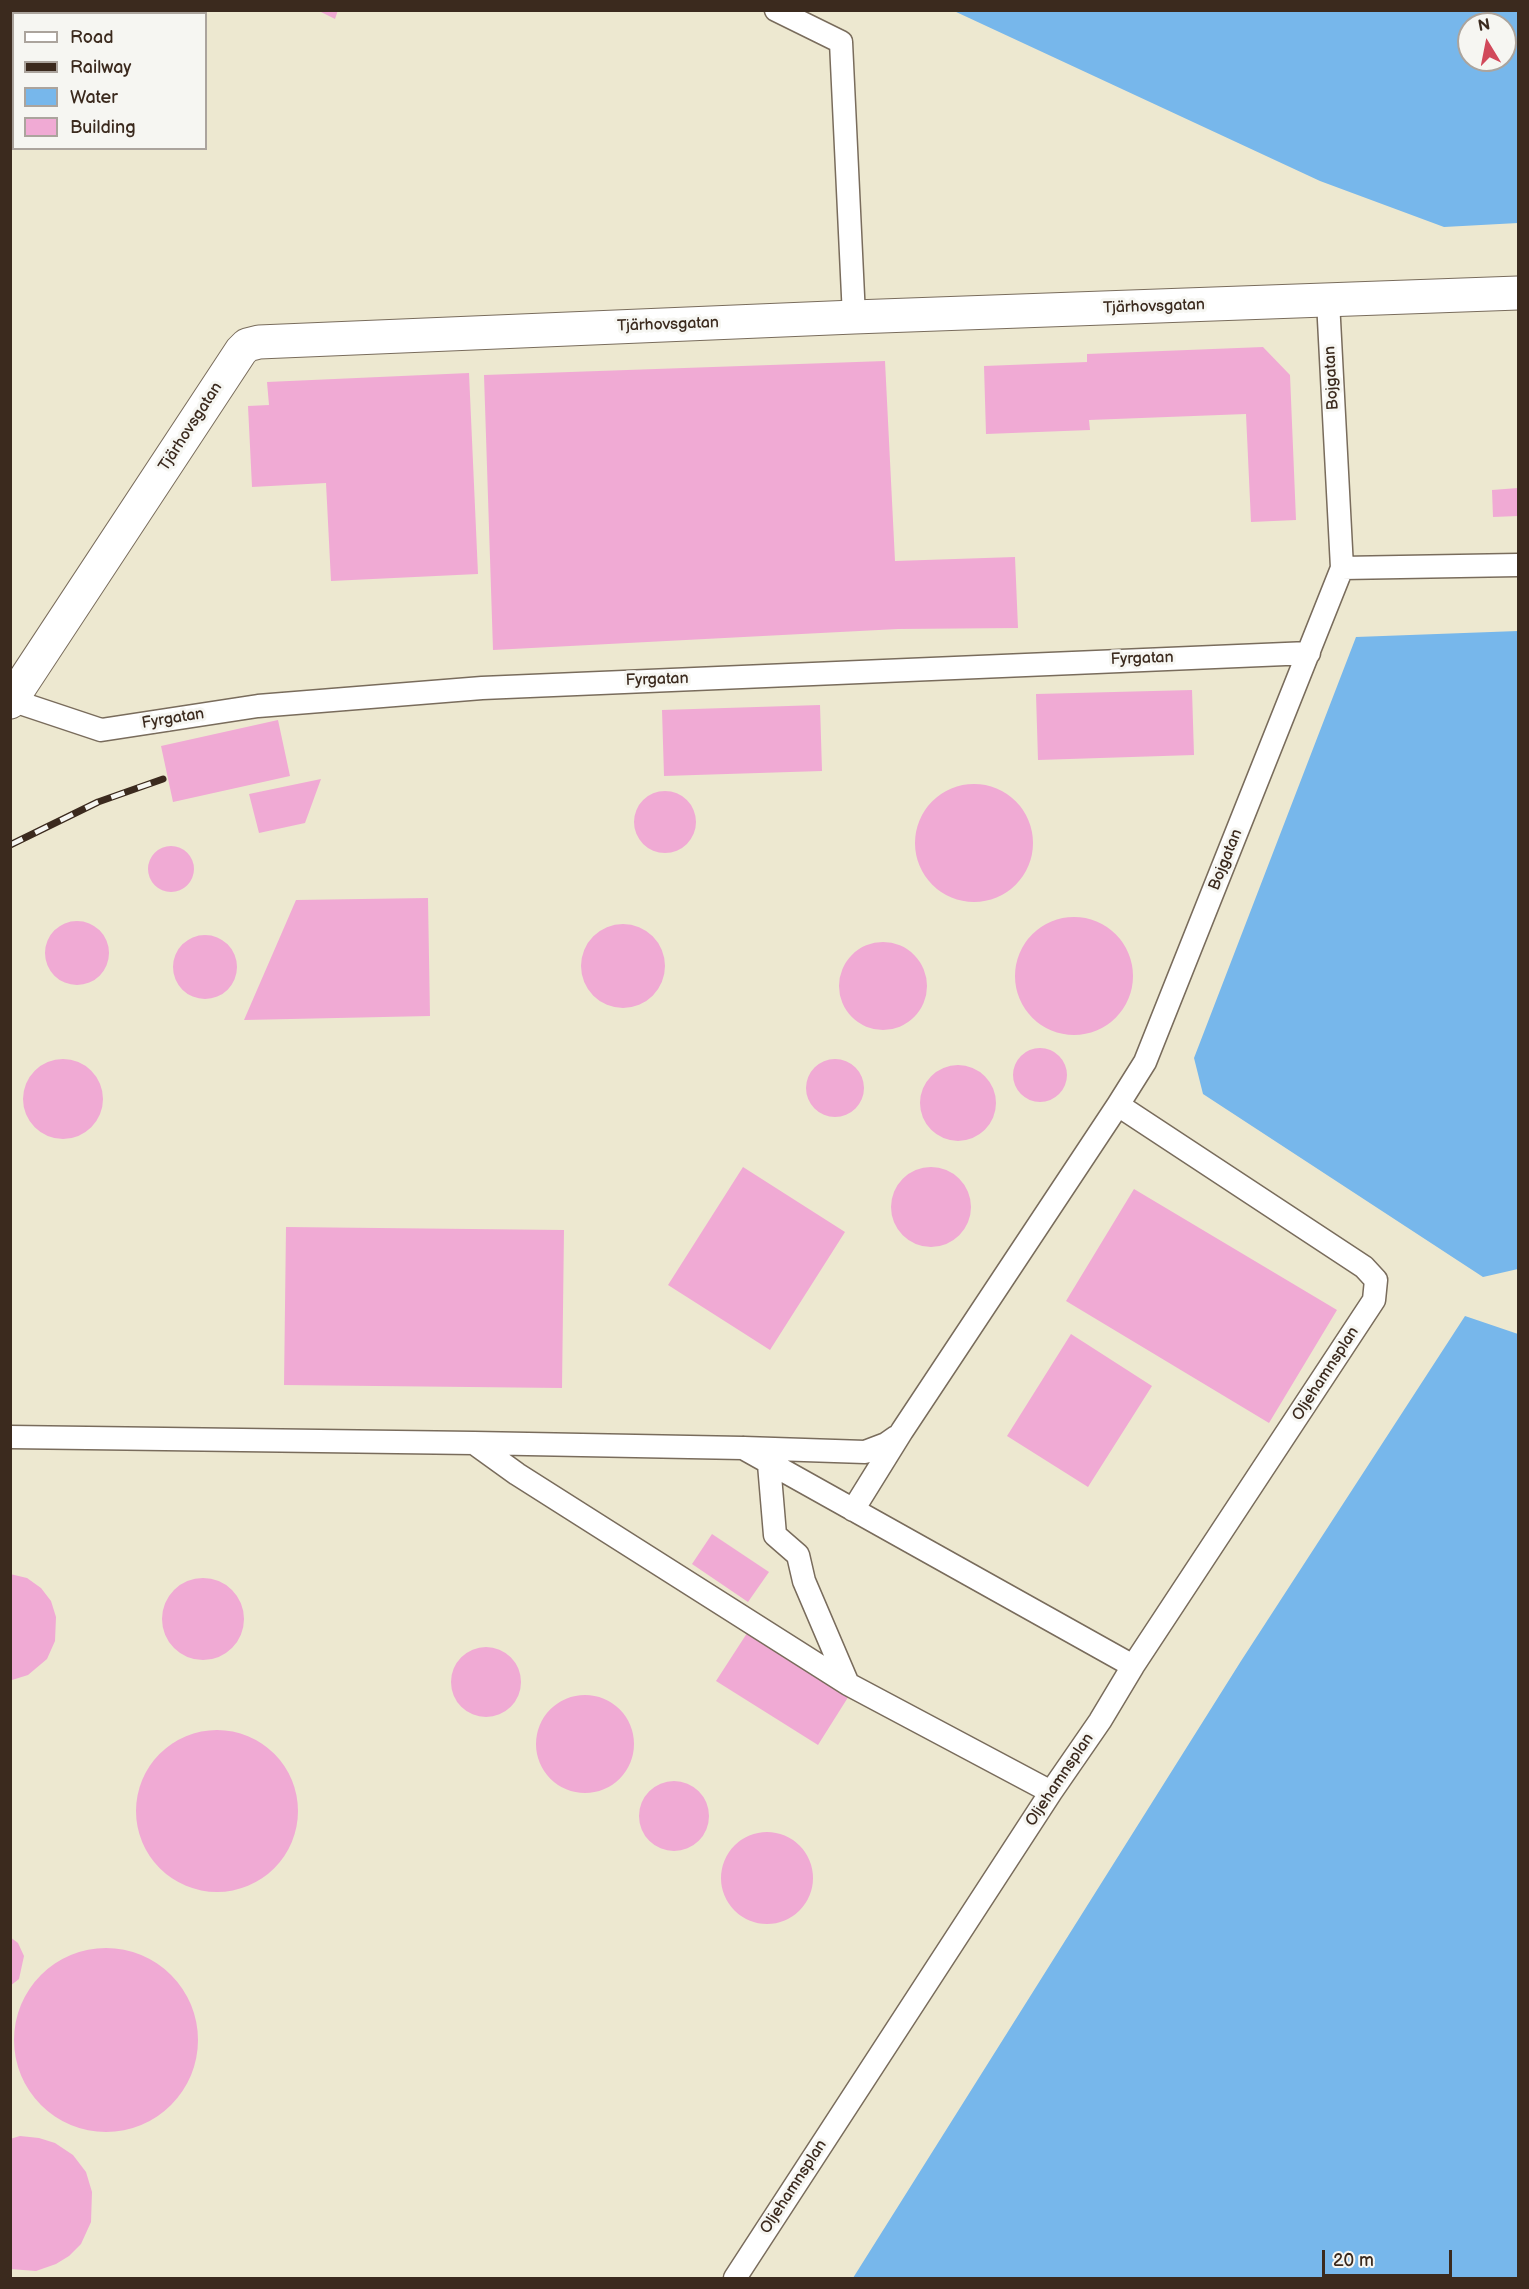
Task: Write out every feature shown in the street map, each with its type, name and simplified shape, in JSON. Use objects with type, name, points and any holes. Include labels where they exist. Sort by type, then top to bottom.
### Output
[{"type":"street","name":"Tjärhovsgatan","points":[[11,701],[234,361],[247,345],[271,341],[854,317],[1518,293]]},
{"type":"lane","points":[[776,10],[841,42],[854,317]]},
{"type":"lane","name":"Bojgatan","points":[[853,1510],[902,1431],[1145,1062],[1309,653],[1342,568],[1328,301]]},
{"type":"lane","points":[[1342,568],[1518,565]]},
{"type":"lane","name":"Fyrgatan","points":[[11,701],[101,730],[258,706],[482,687],[1309,653]]},
{"type":"lane","name":"Oljehamnsplan","points":[[735,2278],[1374,1300],[1376,1280],[1364,1266],[1118,1105]]},
{"type":"lane","points":[[10,1437],[474,1443],[865,1452],[886,1444],[902,1431]]},
{"type":"lane","points":[[474,1443],[517,1474],[848,1684],[1051,1792]]},
{"type":"lane","points":[[743,1448],[1133,1666]]},
{"type":"lane","points":[[769,1464],[776,1537],[798,1555],[804,1581],[848,1684]]},
{"type":"water","points":[[954,11],[1518,11],[1518,223],[1444,227],[1320,181]]},
{"type":"water","points":[[1518,631],[1518,1269],[1483,1277],[1203,1094],[1194,1058],[1356,637]]},
{"type":"water","points":[[1465,1316],[1518,1334],[1518,2278],[853,2278],[1241,1661]]},
{"type":"building","points":[[317,10],[338,10],[335,19]]},
{"type":"building","points":[[1263,347],[1290,375],[1296,520],[1251,522],[1246,414],[1089,420],[1090,430],[986,434],[984,366],[1087,362],[1087,354]]},
{"type":"building","points":[[885,361],[895,561],[1015,557],[1018,628],[898,629],[493,650],[484,375]]},
{"type":"building","points":[[469,373],[478,574],[331,581],[326,483],[252,487],[248,406],[269,405],[267,382]]},
{"type":"building","points":[[1518,488],[1518,516],[1493,517],[1492,490]]},
{"type":"building","points":[[1192,690],[1194,755],[1038,760],[1036,694]]},
{"type":"building","points":[[820,705],[822,771],[664,776],[662,710]]},
{"type":"building","points":[[278,720],[290,776],[173,802],[161,746]]},
{"type":"building","points":[[321,779],[305,823],[259,833],[249,794]]},
{"type":"building","points":[[974,784],[997,788],[1016,801],[1029,820],[1033,843],[1029,866],[1016,885],[997,898],[974,902],[951,898],[932,885],[919,866],[915,843],[919,820],[932,801],[951,788]]},
{"type":"building","points":[[665,791],[687,800],[696,822],[687,844],[665,853],[643,844],[634,822],[643,800]]},
{"type":"building","points":[[171,846],[187,853],[194,869],[187,885],[171,892],[155,885],[148,869],[155,853]]},
{"type":"building","points":[[428,898],[430,1016],[244,1020],[296,900]]},
{"type":"building","points":[[1074,917],[1097,921],[1116,934],[1129,953],[1133,976],[1129,999],[1116,1018],[1097,1031],[1074,1035],[1051,1031],[1032,1018],[1019,999],[1015,976],[1019,953],[1032,934],[1051,921]]},
{"type":"building","points":[[77,921],[89,923],[100,930],[107,941],[109,953],[107,965],[100,976],[89,983],[77,985],[65,983],[54,976],[47,965],[45,953],[47,941],[54,930],[65,923]]},
{"type":"building","points":[[623,924],[646,931],[658,943],[665,966],[658,989],[646,1001],[623,1008],[600,1001],[588,989],[581,966],[588,943],[600,931]]},
{"type":"building","points":[[199,935],[211,935],[228,944],[235,955],[237,967],[235,979],[228,990],[211,999],[199,999],[187,994],[178,985],[173,973],[173,961],[178,949],[187,940]]},
{"type":"building","points":[[883,942],[908,949],[920,961],[927,986],[920,1011],[908,1023],[883,1030],[858,1023],[846,1011],[839,986],[846,961],[858,949]]},
{"type":"building","points":[[1035,1048],[1045,1048],[1055,1052],[1063,1060],[1067,1075],[1063,1090],[1055,1098],[1045,1102],[1035,1102],[1025,1098],[1017,1090],[1013,1080],[1013,1070],[1017,1060],[1025,1052]]},
{"type":"building","points":[[63,1059],[78,1062],[91,1071],[100,1084],[103,1099],[100,1114],[91,1127],[78,1136],[63,1139],[48,1136],[35,1127],[26,1114],[23,1099],[26,1084],[35,1071],[48,1062]]},
{"type":"building","points":[[829,1059],[841,1059],[856,1067],[864,1082],[864,1094],[856,1109],[841,1117],[829,1117],[814,1109],[806,1094],[806,1082],[814,1067]]},
{"type":"building","points":[[966,1065],[979,1071],[990,1082],[996,1095],[994,1118],[979,1135],[966,1141],[950,1141],[937,1135],[922,1118],[920,1095],[926,1082],[943,1067]]},
{"type":"building","points":[[743,1167],[845,1232],[770,1350],[668,1285]]},
{"type":"building","points":[[931,1167],[946,1170],[959,1179],[968,1192],[971,1207],[968,1222],[959,1235],[946,1244],[931,1247],[916,1244],[903,1235],[894,1222],[891,1207],[894,1192],[903,1179],[916,1170]]},
{"type":"building","points":[[1134,1189],[1337,1310],[1269,1423],[1066,1301]]},
{"type":"building","points":[[286,1227],[564,1230],[562,1388],[284,1385]]},
{"type":"building","points":[[1071,1334],[1152,1386],[1088,1487],[1007,1436]]},
{"type":"building","points":[[712,1534],[769,1572],[748,1602],[692,1564]]},
{"type":"building","points":[[10,1574],[27,1578],[41,1588],[51,1601],[56,1617],[55,1641],[47,1659],[28,1675],[12,1680]]},
{"type":"building","points":[[203,1578],[219,1581],[232,1590],[241,1603],[244,1619],[241,1635],[232,1648],[219,1657],[203,1660],[187,1657],[174,1648],[165,1635],[162,1619],[165,1603],[174,1590],[187,1581]]},
{"type":"building","points":[[751,1627],[852,1691],[818,1745],[716,1681]]},
{"type":"building","points":[[486,1647],[499,1650],[511,1657],[518,1669],[521,1682],[518,1695],[511,1707],[499,1714],[486,1717],[473,1714],[461,1707],[454,1695],[451,1682],[454,1669],[461,1657],[473,1650]]},
{"type":"building","points":[[585,1695],[604,1699],[619,1710],[630,1725],[634,1744],[630,1763],[619,1778],[604,1789],[585,1793],[566,1789],[551,1778],[540,1763],[536,1744],[540,1725],[551,1710],[566,1699]]},
{"type":"building","points":[[217,1730],[233,1731],[248,1736],[275,1753],[292,1780],[297,1795],[297,1827],[292,1842],[275,1869],[248,1886],[233,1891],[217,1892],[201,1891],[186,1886],[159,1869],[142,1842],[137,1827],[136,1811],[137,1795],[142,1780],[159,1753],[186,1736],[201,1731]]},
{"type":"building","points":[[674,1781],[687,1784],[699,1791],[706,1803],[709,1816],[706,1829],[699,1841],[687,1848],[674,1851],[661,1848],[649,1841],[642,1829],[639,1816],[642,1803],[649,1791],[661,1784]]},
{"type":"building","points":[[758,1832],[776,1832],[793,1839],[806,1852],[813,1869],[813,1887],[806,1904],[793,1917],[776,1924],[758,1924],[741,1917],[728,1904],[721,1887],[721,1869],[728,1852],[741,1839]]},
{"type":"building","points":[[10,1937],[18,1943],[24,1956],[19,1979],[10,1986]]},
{"type":"building","points":[[106,1948],[141,1955],[171,1975],[191,2005],[198,2040],[191,2075],[171,2105],[141,2125],[106,2132],[71,2125],[41,2105],[21,2075],[14,2040],[21,2005],[41,1975],[71,1955]]},
{"type":"building","points":[[20,2136],[55,2143],[73,2155],[86,2172],[92,2192],[91,2222],[81,2244],[69,2256],[56,2264],[36,2271],[10,2269],[10,2139]]},
{"type":"railway","points":[[10,845],[98,802],[163,779]]}]
